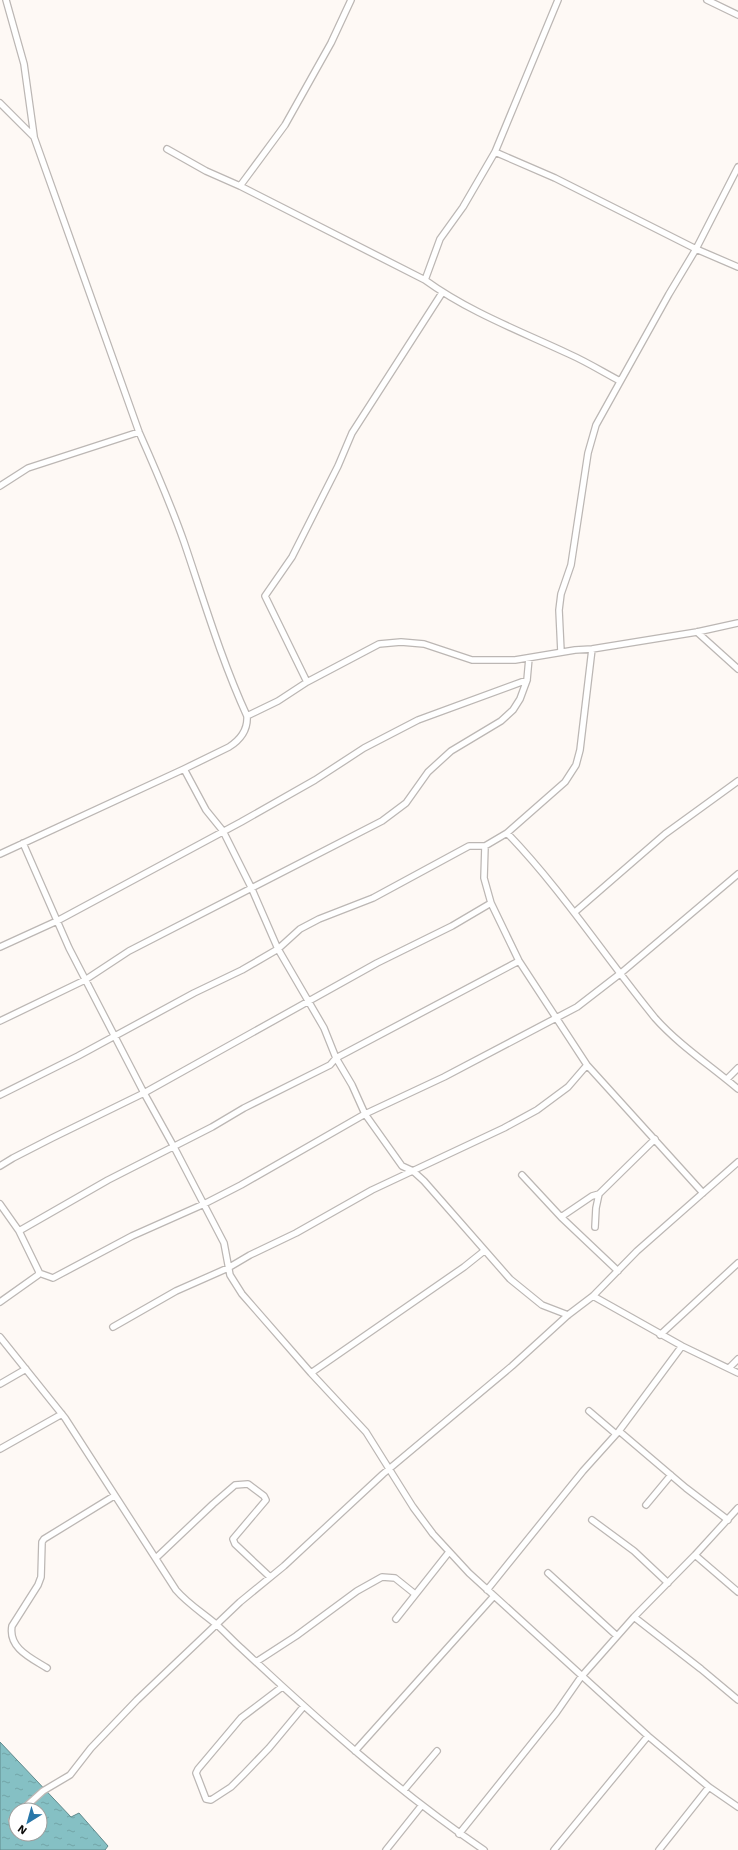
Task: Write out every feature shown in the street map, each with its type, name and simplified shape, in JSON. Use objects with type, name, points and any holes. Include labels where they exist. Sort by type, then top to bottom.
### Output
[{"type":"street","points":[[0,854],[89,811],[184,769],[236,743],[248,724],[247,716],[228,674],[183,541],[139,432],[34,137],[24,64],[6,0]]},
{"type":"street","points":[[240,186],[285,125],[330,43],[351,0]]},
{"type":"street","points":[[425,280],[440,239],[463,208],[495,152],[558,0]]},
{"type":"street","points":[[707,0],[738,16]]},
{"type":"street","points":[[0,103],[34,137]]},
{"type":"street","points":[[167,149],[206,171],[240,186],[425,280],[442,293],[507,327],[570,355],[620,381]]},
{"type":"street","points":[[495,152],[555,178],[696,249],[738,267]]},
{"type":"street","points":[[561,652],[561,594],[570,565],[588,453],[596,425],[669,294],[696,249],[738,167]]},
{"type":"street","points":[[307,682],[265,596],[292,557],[338,466],[352,433],[442,293]]},
{"type":"street","points":[[0,486],[28,468],[139,432]]},
{"type":"street","points":[[247,716],[278,701],[307,682],[370,648],[390,643],[424,644],[472,660],[515,660],[697,632],[738,623]]},
{"type":"street","points":[[697,632],[738,669]]},
{"type":"street","points":[[0,1095],[78,1056],[114,1035],[194,993],[242,970],[278,949],[300,929],[319,919],[373,898],[469,846],[485,846],[507,833],[565,782],[576,765],[580,750],[592,649]]},
{"type":"street","points":[[0,1021],[85,980],[129,951],[382,821],[406,803],[428,772],[451,751],[501,720],[513,710],[520,699],[527,680],[529,658]]},
{"type":"street","points":[[0,947],[56,920],[277,802],[364,748],[418,720],[527,680]]},
{"type":"street","points":[[184,769],[206,810],[223,831],[251,887],[258,907],[278,949],[324,1028],[336,1058],[352,1085],[364,1114],[402,1166],[413,1171],[510,1279],[542,1305],[568,1315]]},
{"type":"street","points":[[575,912],[665,834],[738,781]]},
{"type":"street","points":[[507,833],[530,856],[575,912],[656,1019],[687,1048],[738,1089]]},
{"type":"street","points":[[23,843],[56,920],[85,980],[224,1243],[230,1275],[242,1294],[311,1373],[366,1432],[413,1507],[449,1552],[487,1590],[581,1677],[709,1787],[738,1807]]},
{"type":"street","points":[[485,846],[484,878],[491,903],[519,961],[587,1065],[703,1193]]},
{"type":"street","points":[[0,1204],[19,1232],[39,1273],[53,1278],[132,1236],[204,1204],[283,1162],[364,1114],[444,1077],[578,1007],[621,973],[738,874]]},
{"type":"street","points":[[0,1166],[13,1158],[144,1093],[310,1002],[377,963],[420,940],[452,926],[491,903]]},
{"type":"street","points":[[19,1232],[108,1180],[212,1127],[244,1108],[323,1069],[330,1065],[336,1058],[519,961]]},
{"type":"street","points":[[113,1327],[176,1291],[228,1268],[250,1255],[323,1219],[372,1190],[504,1128],[537,1110],[568,1087],[587,1065]]},
{"type":"street","points":[[726,1079],[738,1068]]},
{"type":"street","points":[[561,1218],[592,1196],[599,1194],[655,1139]]},
{"type":"street","points":[[31,1802],[43,1791],[70,1775],[91,1748],[132,1705],[197,1641],[217,1625],[240,1602],[346,1510],[389,1469],[512,1366],[568,1315],[594,1296],[637,1251],[738,1162]]},
{"type":"street","points":[[522,1175],[561,1218],[618,1271]]},
{"type":"street","points":[[595,1227],[596,1208],[599,1194]]},
{"type":"street","points":[[311,1373],[464,1267],[484,1251]]},
{"type":"street","points":[[660,1335],[738,1263]]},
{"type":"street","points":[[0,1302],[39,1273]]},
{"type":"street","points":[[594,1296],[660,1335],[738,1373]]},
{"type":"street","points":[[0,1337],[62,1414],[114,1496],[176,1590],[184,1599],[217,1625],[282,1687],[355,1751],[460,1834],[484,1850]]},
{"type":"street","points":[[487,1590],[583,1471],[618,1432],[682,1346]]},
{"type":"street","points":[[728,1368],[738,1359]]},
{"type":"street","points":[[0,1384],[26,1369]]},
{"type":"street","points":[[589,1411],[618,1432],[728,1520]]},
{"type":"street","points":[[0,1449],[62,1414]]},
{"type":"street","points":[[646,1505],[671,1475]]},
{"type":"street","points":[[156,1558],[235,1485],[248,1484],[264,1496],[266,1500],[233,1539],[235,1544],[270,1577]]},
{"type":"street","points":[[47,1668],[20,1650],[14,1644],[11,1633],[12,1626],[38,1585],[41,1577],[42,1542],[44,1539],[114,1496]]},
{"type":"street","points":[[460,1834],[556,1713],[581,1677],[634,1617],[696,1556],[738,1508]]},
{"type":"street","points":[[592,1520],[634,1552],[668,1583]]},
{"type":"street","points":[[396,1619],[449,1552]]},
{"type":"street","points":[[696,1556],[738,1592]]},
{"type":"street","points":[[548,1572],[617,1636]]},
{"type":"street","points":[[256,1662],[296,1636],[357,1591],[382,1577],[396,1578],[415,1594]]},
{"type":"street","points":[[355,1751],[494,1596]]},
{"type":"street","points":[[634,1617],[738,1700]]},
{"type":"street","points":[[282,1687],[241,1718],[198,1769],[196,1773],[206,1799],[211,1800],[231,1787],[269,1748],[304,1706]]},
{"type":"street","points":[[554,1850],[648,1736]]},
{"type":"street","points":[[404,1790],[437,1750]]},
{"type":"street","points":[[660,1850],[709,1787]]},
{"type":"street","points":[[386,1850],[422,1804]]},
{"type":"water","points":[[0,1742],[71,1817],[79,1813],[108,1846],[105,1850],[0,1850]]}]
